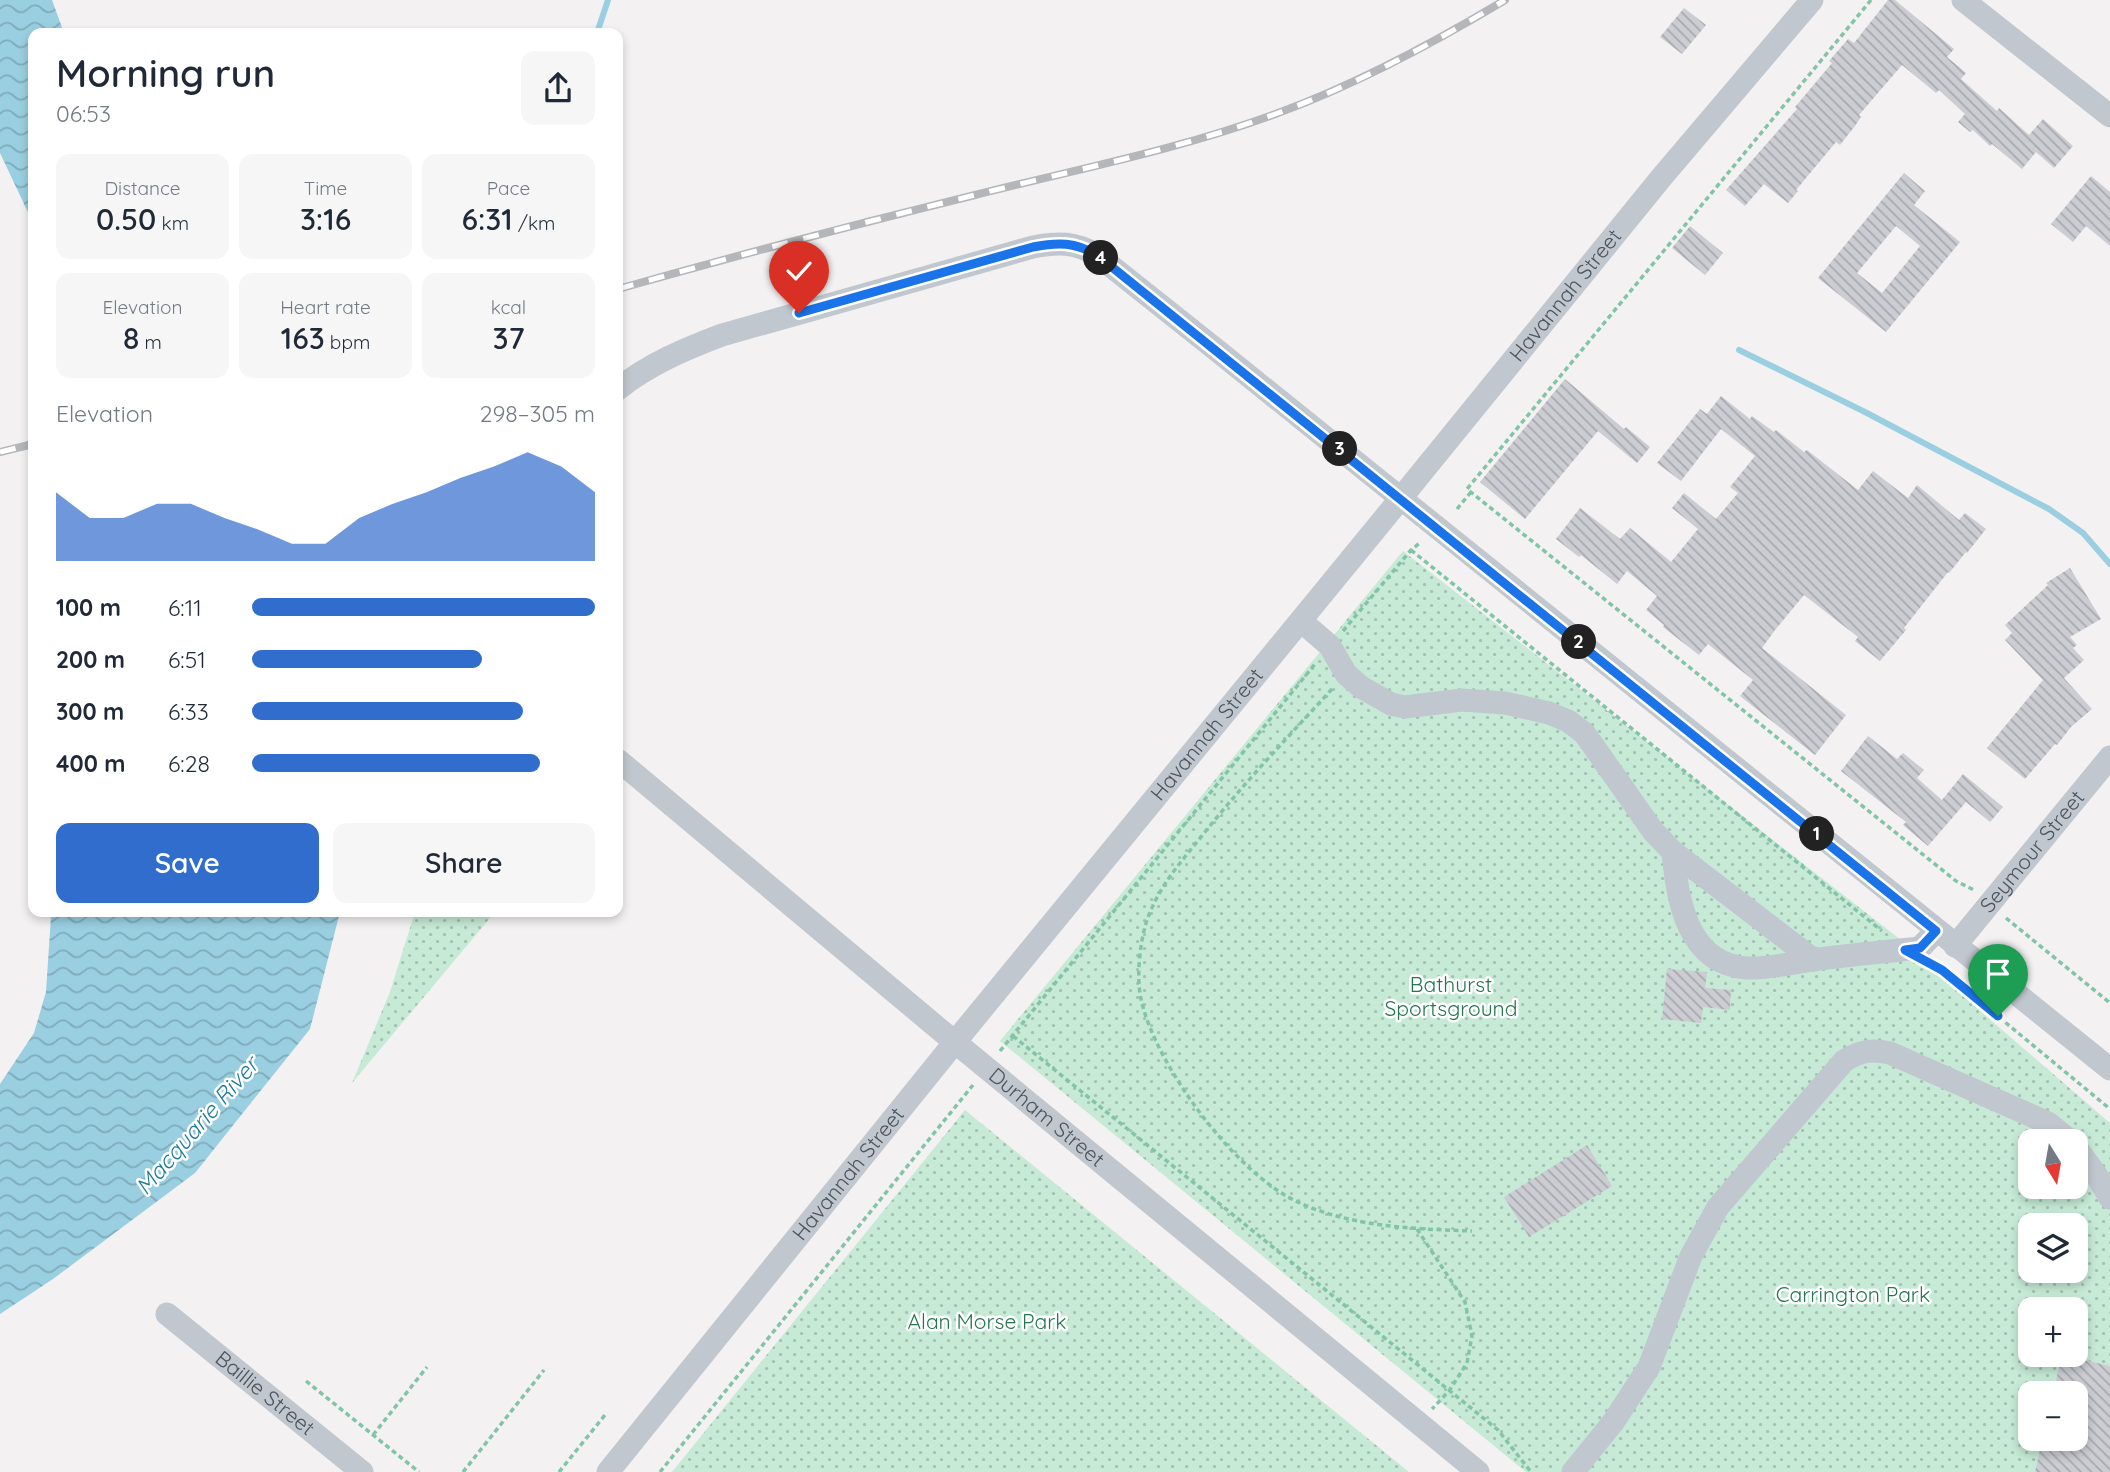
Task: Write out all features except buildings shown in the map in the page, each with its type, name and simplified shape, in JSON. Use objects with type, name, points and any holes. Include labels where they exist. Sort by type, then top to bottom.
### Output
[{"type":"street","name":"Havannah Street","points":[[608,1472],[1661,178],[1812,0]]},
{"type":"street","points":[[1963,0],[2110,116]]},
{"type":"street","points":[[623,384],[677,352],[722,335],[1050,243],[1068,243],[1084,247],[1402,498],[2110,1069]]},
{"type":"street","points":[[1300,621],[1330,646],[1346,674],[1382,699],[1405,707],[1462,700],[1505,703],[1549,713],[1568,721],[1584,733],[1648,824],[1673,852],[1814,960]]},
{"type":"street","name":"Seymour Street","points":[[1955,946],[2110,757]]},
{"type":"street","name":"Durham Street","points":[[623,764],[1478,1472]]},
{"type":"street","points":[[1673,852],[1680,905],[1686,922],[1696,940],[1727,964],[1746,968],[1765,967],[1920,948],[1936,931]]},
{"type":"street","points":[[1573,1472],[1614,1421],[1650,1367],[1691,1256],[1718,1207],[1844,1061],[1869,1050],[1890,1053],[2048,1122],[2056,1129]]},
{"type":"street","points":[[2088,1164],[2110,1198]]},
{"type":"street","name":"Baillie Street","points":[[167,1314],[362,1472]]},
{"type":"path","points":[[1871,0],[1467,489],[1956,881],[1974,890],[2110,1003]]},
{"type":"path","points":[[1457,509],[1471,492]]},
{"type":"path","points":[[660,1472],[1330,646],[1410,550],[1426,538]]},
{"type":"path","points":[[1410,550],[1905,950],[1942,970],[2110,1109]]},
{"type":"path","points":[[1346,674],[1240,789],[1165,882],[1147,921],[1140,955],[1140,996],[1150,1033],[1184,1090],[1224,1141],[1259,1178],[1297,1202],[1335,1217],[1417,1229],[1472,1231]]},
{"type":"path","points":[[1013,1036],[1499,1430],[1531,1472]]},
{"type":"path","points":[[1417,1229],[1465,1302],[1472,1336],[1467,1363],[1449,1391],[1418,1423]]},
{"type":"path","points":[[373,1435],[427,1367]]},
{"type":"path","points":[[463,1472],[544,1370]]},
{"type":"path","points":[[306,1381],[419,1472]]},
{"type":"path","points":[[559,1472],[605,1415]]},
{"type":"green space","name":"Bathurst Sportsground","points":[[1403,551],[1924,958],[1979,1010],[2110,1123],[2110,1472],[1526,1472],[1000,1041]]},
{"type":"green space","points":[[413,917],[491,917],[352,1083],[390,992]]},
{"type":"green space","name":"Alan Morse Park","points":[[965,1110],[1409,1472],[672,1472]]},
{"type":"water","points":[[0,0],[52,0],[62,28],[28,28],[28,212],[0,153]]},
{"type":"water","name":"Macquarie River","points":[[51,917],[339,917],[310,1029],[195,1173],[53,1279],[0,1314],[0,1084],[34,1033],[46,992]]},
{"type":"waterway","points":[[599,28],[608,0]]},
{"type":"waterway","points":[[1739,350],[1865,412],[2049,509],[2083,533],[2110,564]]},
{"type":"railway","points":[[623,288],[838,229],[1164,149],[1240,126],[1307,102],[1365,76],[1505,0]]},
{"type":"railway","points":[[0,452],[28,445]]},
{"type":"route","points":[[799,313],[1050,243],[1068,243],[1084,247],[1402,498],[1936,931],[1920,948],[1905,950],[1942,970],[1998,1016]]},
{"type":"park label","name":"Carrington Park","points":[[1853,1295]]}]
